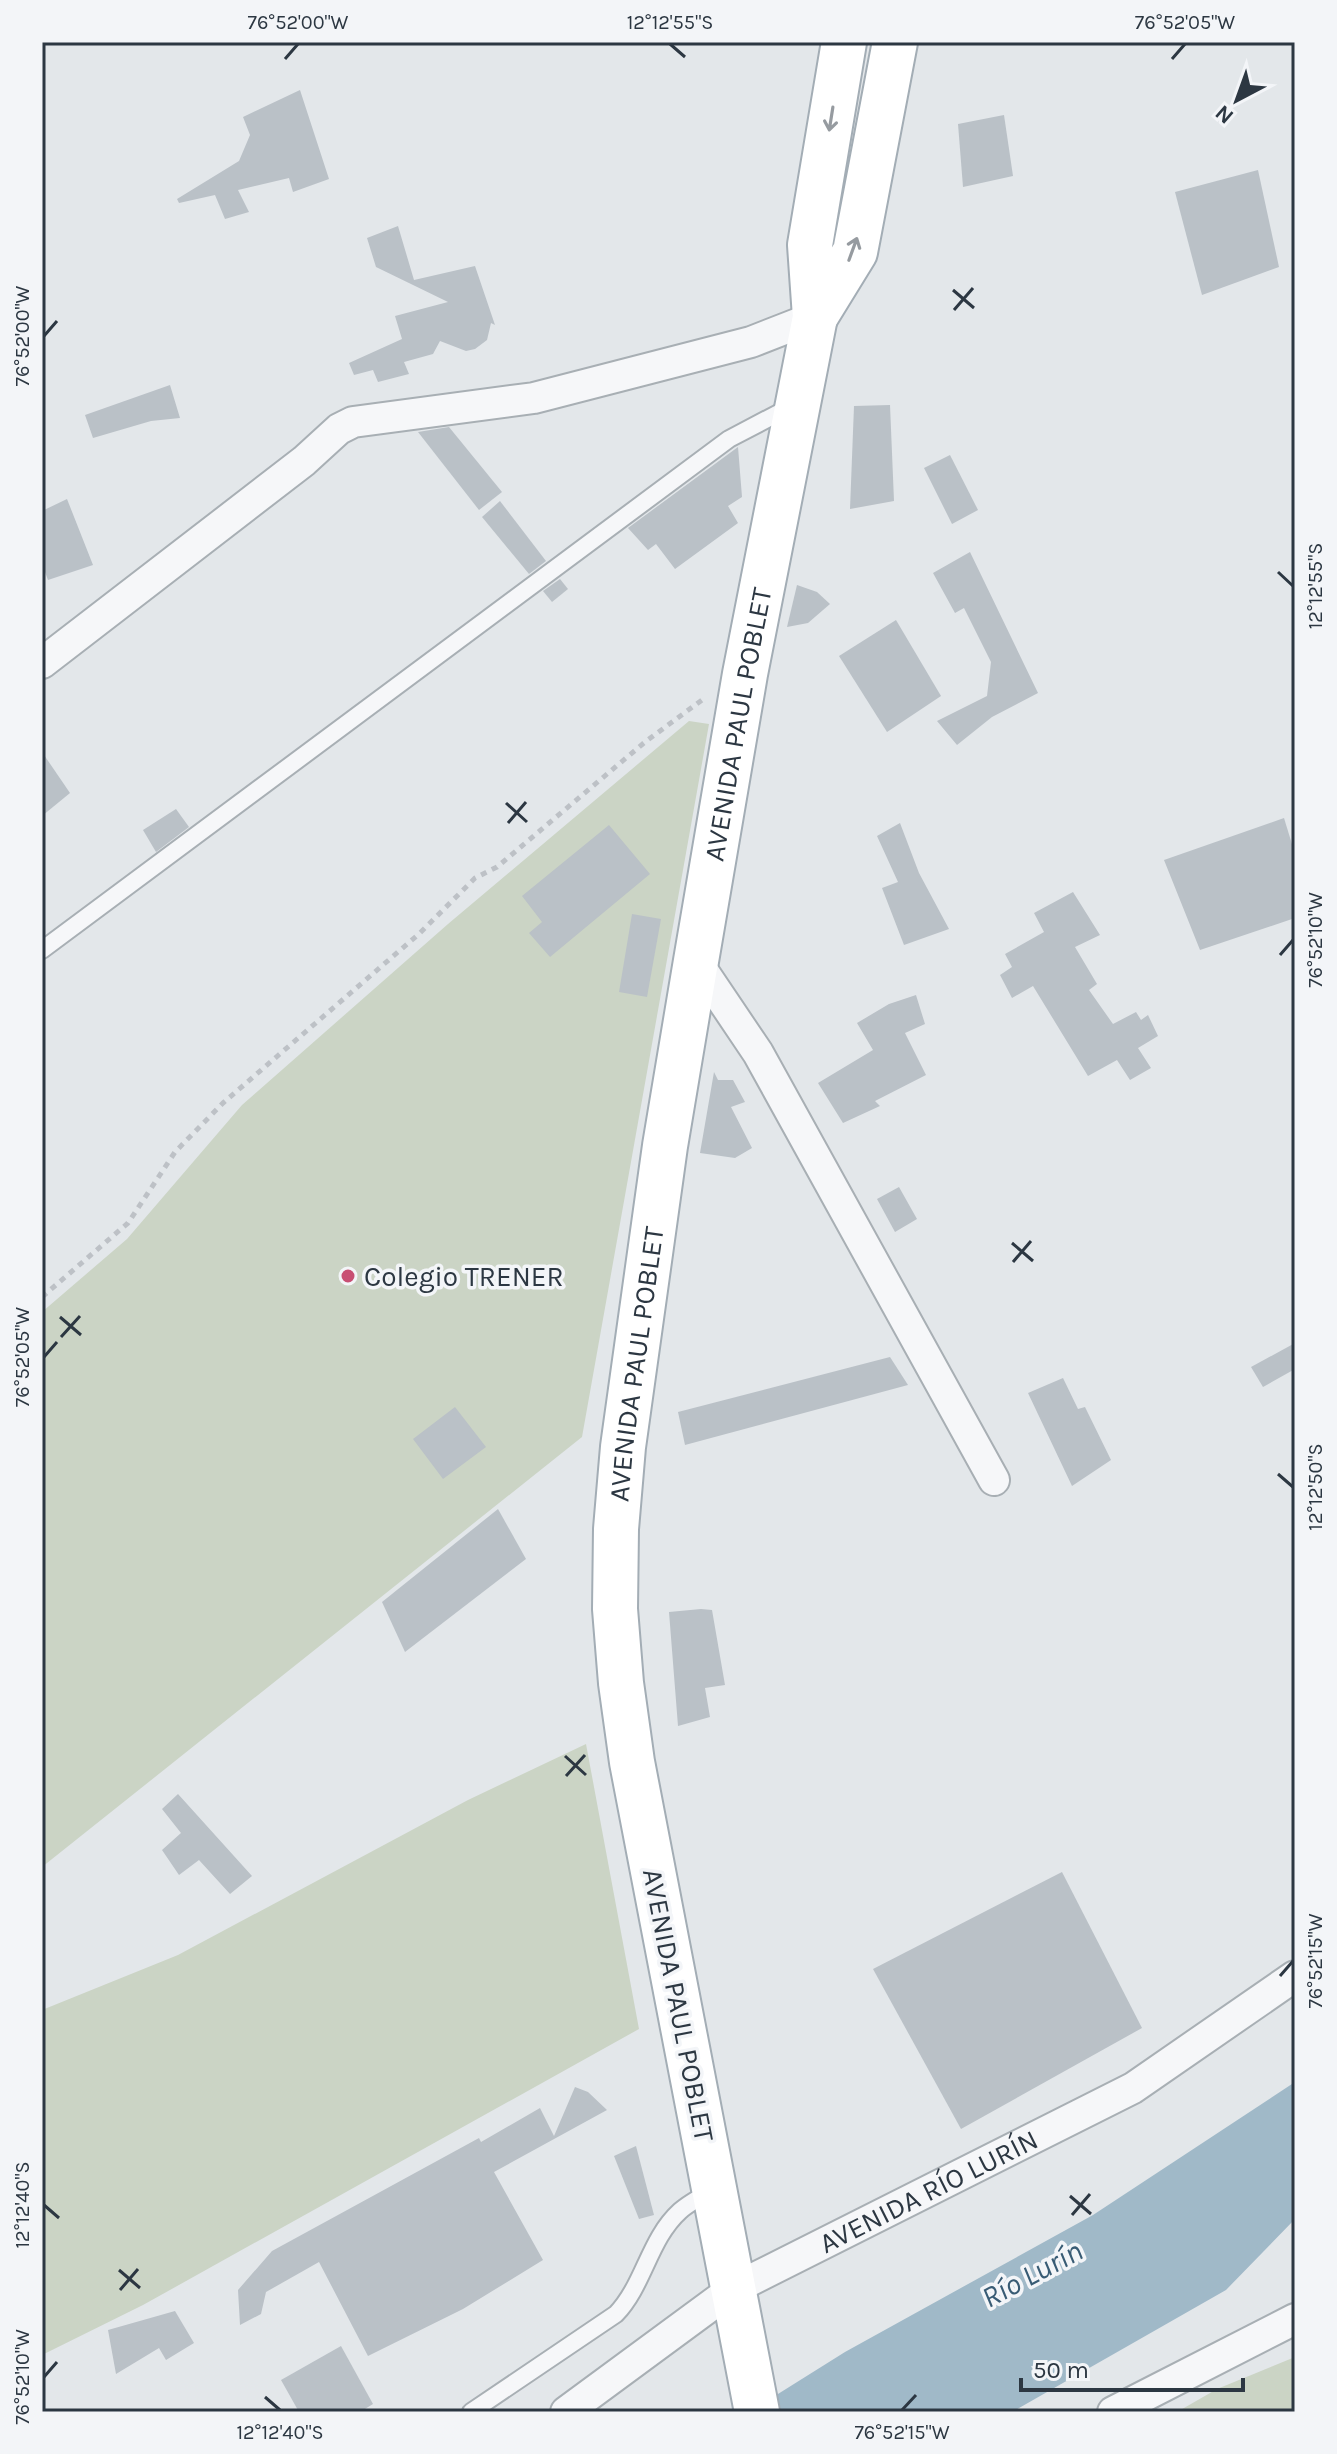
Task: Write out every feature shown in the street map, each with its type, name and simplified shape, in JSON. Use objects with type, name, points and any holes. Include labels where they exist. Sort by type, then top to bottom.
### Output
[{"type":"main road","name":"AVENIDA PAUL POBLET","points":[[757,2412],[632,1762],[615,1609],[616,1529],[623,1447],[665,1146],[745,674],[815,317],[810,245],[844,42]]},
{"type":"main road","name":"AVENIDA PAUL POBLET","points":[[815,317],[855,252],[895,42]]},
{"type":"street","points":[[42,663],[304,461],[339,429],[353,422],[547,395],[751,342],[815,317]]},
{"type":"street","points":[[696,961],[758,1053],[994,1480]]},
{"type":"street","name":"AVENIDA RÍO LURÍN","points":[[566,2412],[736,2306],[1133,2088],[1295,1976]]},
{"type":"street","points":[[1113,2412],[1295,2319]]},
{"type":"lane","points":[[42,950],[729,439],[798,403]]},
{"type":"lane","points":[[471,2412],[616,2314],[628,2301],[653,2250],[680,2211],[714,2189]]},
{"type":"path","points":[[42,1297],[128,1223],[175,1152],[223,1103],[420,933],[475,878],[497,867],[547,827],[686,709],[745,674]]},
{"type":"green space","name":"Colegio TRENER","points":[[689,721],[709,724],[582,1437],[42,1867],[42,1312],[127,1239],[242,1105],[448,924]]},
{"type":"green space","points":[[586,1744],[639,2029],[143,2305],[42,2355],[42,2010],[178,1955],[468,1800]]},
{"type":"green space","points":[[1295,2357],[1295,2412],[1177,2412],[1217,2389]]},
{"type":"water","name":"Río Lurín","points":[[1295,2082],[1295,2219],[1226,2290],[1012,2412],[749,2412],[845,2352],[1093,2215]]},
{"type":"building","points":[[300,90],[329,179],[293,192],[289,178],[238,190],[249,212],[225,219],[215,195],[179,203],[177,199],[239,161],[250,135],[243,117]]},
{"type":"building","points":[[1004,115],[1013,176],[963,187],[958,124]]},
{"type":"building","points":[[1258,170],[1279,267],[1202,295],[1175,192]]},
{"type":"building","points":[[398,226],[414,280],[475,266],[495,325],[491,323],[487,340],[475,349],[466,351],[440,341],[433,354],[404,362],[409,374],[378,382],[373,370],[354,375],[349,363],[402,339],[395,316],[448,302],[376,267],[367,238]]},
{"type":"building","points":[[170,385],[180,418],[151,421],[93,438],[85,415]]},
{"type":"building","points":[[890,405],[894,501],[850,509],[854,406]]},
{"type":"building","points":[[449,427],[502,492],[479,510],[418,432]]},
{"type":"building","points":[[738,447],[742,497],[728,506],[738,523],[675,569],[656,544],[648,550],[628,528]]},
{"type":"building","points":[[950,455],[978,510],[952,524],[924,468]]},
{"type":"building","points":[[67,499],[93,565],[48,580],[42,564],[42,511]]},
{"type":"building","points":[[500,501],[546,561],[529,574],[482,517]]},
{"type":"building","points":[[970,552],[1038,693],[992,717],[957,745],[937,721],[987,696],[991,662],[964,608],[955,613],[933,573]]},
{"type":"building","points":[[560,579],[568,589],[552,602],[543,591]]},
{"type":"building","points":[[797,585],[817,592],[830,604],[808,623],[787,627]]},
{"type":"building","points":[[896,620],[941,696],[887,732],[839,656]]},
{"type":"building","points":[[42,752],[70,793],[42,816]]},
{"type":"building","points":[[176,809],[189,827],[156,852],[143,830]]},
{"type":"building","points":[[1284,818],[1295,854],[1295,918],[1200,950],[1164,860]]},
{"type":"building","points":[[900,823],[919,873],[949,929],[904,945],[882,888],[898,882],[877,836]]},
{"type":"building","points":[[609,825],[650,874],[550,957],[529,933],[542,922],[522,896]]},
{"type":"building","points":[[1073,892],[1100,935],[1075,947],[1097,984],[1089,990],[1113,1024],[1136,1012],[1141,1020],[1148,1015],[1158,1036],[1138,1048],[1151,1068],[1130,1080],[1117,1060],[1088,1076],[1033,986],[1012,998],[1000,975],[1012,967],[1005,954],[1044,932],[1034,913]]},
{"type":"building","points":[[632,914],[661,919],[647,997],[619,992]]},
{"type":"building","points":[[916,995],[925,1024],[905,1033],[926,1075],[875,1101],[880,1106],[843,1123],[818,1083],[873,1050],[857,1023],[889,1004]]},
{"type":"building","points":[[714,1072],[718,1080],[733,1080],[745,1102],[731,1107],[752,1148],[735,1158],[700,1153]]},
{"type":"building","points":[[899,1187],[917,1219],[895,1232],[877,1199]]},
{"type":"building","points":[[1295,1343],[1295,1369],[1263,1387],[1251,1367]]},
{"type":"building","points":[[890,1357],[908,1385],[685,1445],[678,1412]]},
{"type":"building","points":[[1063,1378],[1078,1409],[1085,1407],[1111,1460],[1072,1486],[1028,1393]]},
{"type":"building","points":[[455,1407],[486,1447],[443,1479],[413,1439]]},
{"type":"building","points":[[498,1509],[526,1559],[405,1652],[382,1602]]},
{"type":"building","points":[[712,1610],[725,1685],[705,1688],[710,1717],[678,1726],[669,1612]]},
{"type":"building","points":[[178,1794],[252,1876],[230,1894],[199,1860],[179,1875],[162,1850],[181,1833],[162,1809]]},
{"type":"building","points":[[1062,1872],[1142,2028],[961,2129],[873,1969]]},
{"type":"building","points":[[575,2087],[588,2092],[607,2110],[494,2172],[543,2260],[463,2309],[368,2356],[319,2262],[266,2292],[261,2314],[240,2325],[238,2290],[272,2251],[540,2108],[554,2136]]},
{"type":"building","points":[[636,2146],[654,2215],[639,2219],[614,2156]]},
{"type":"building","points":[[175,2311],[194,2343],[166,2360],[159,2348],[116,2374],[108,2330]]},
{"type":"building","points":[[341,2346],[373,2404],[360,2412],[299,2412],[281,2380]]},
{"type":"place","name":"Colegio TRENER","points":[[348,1276]]}]
